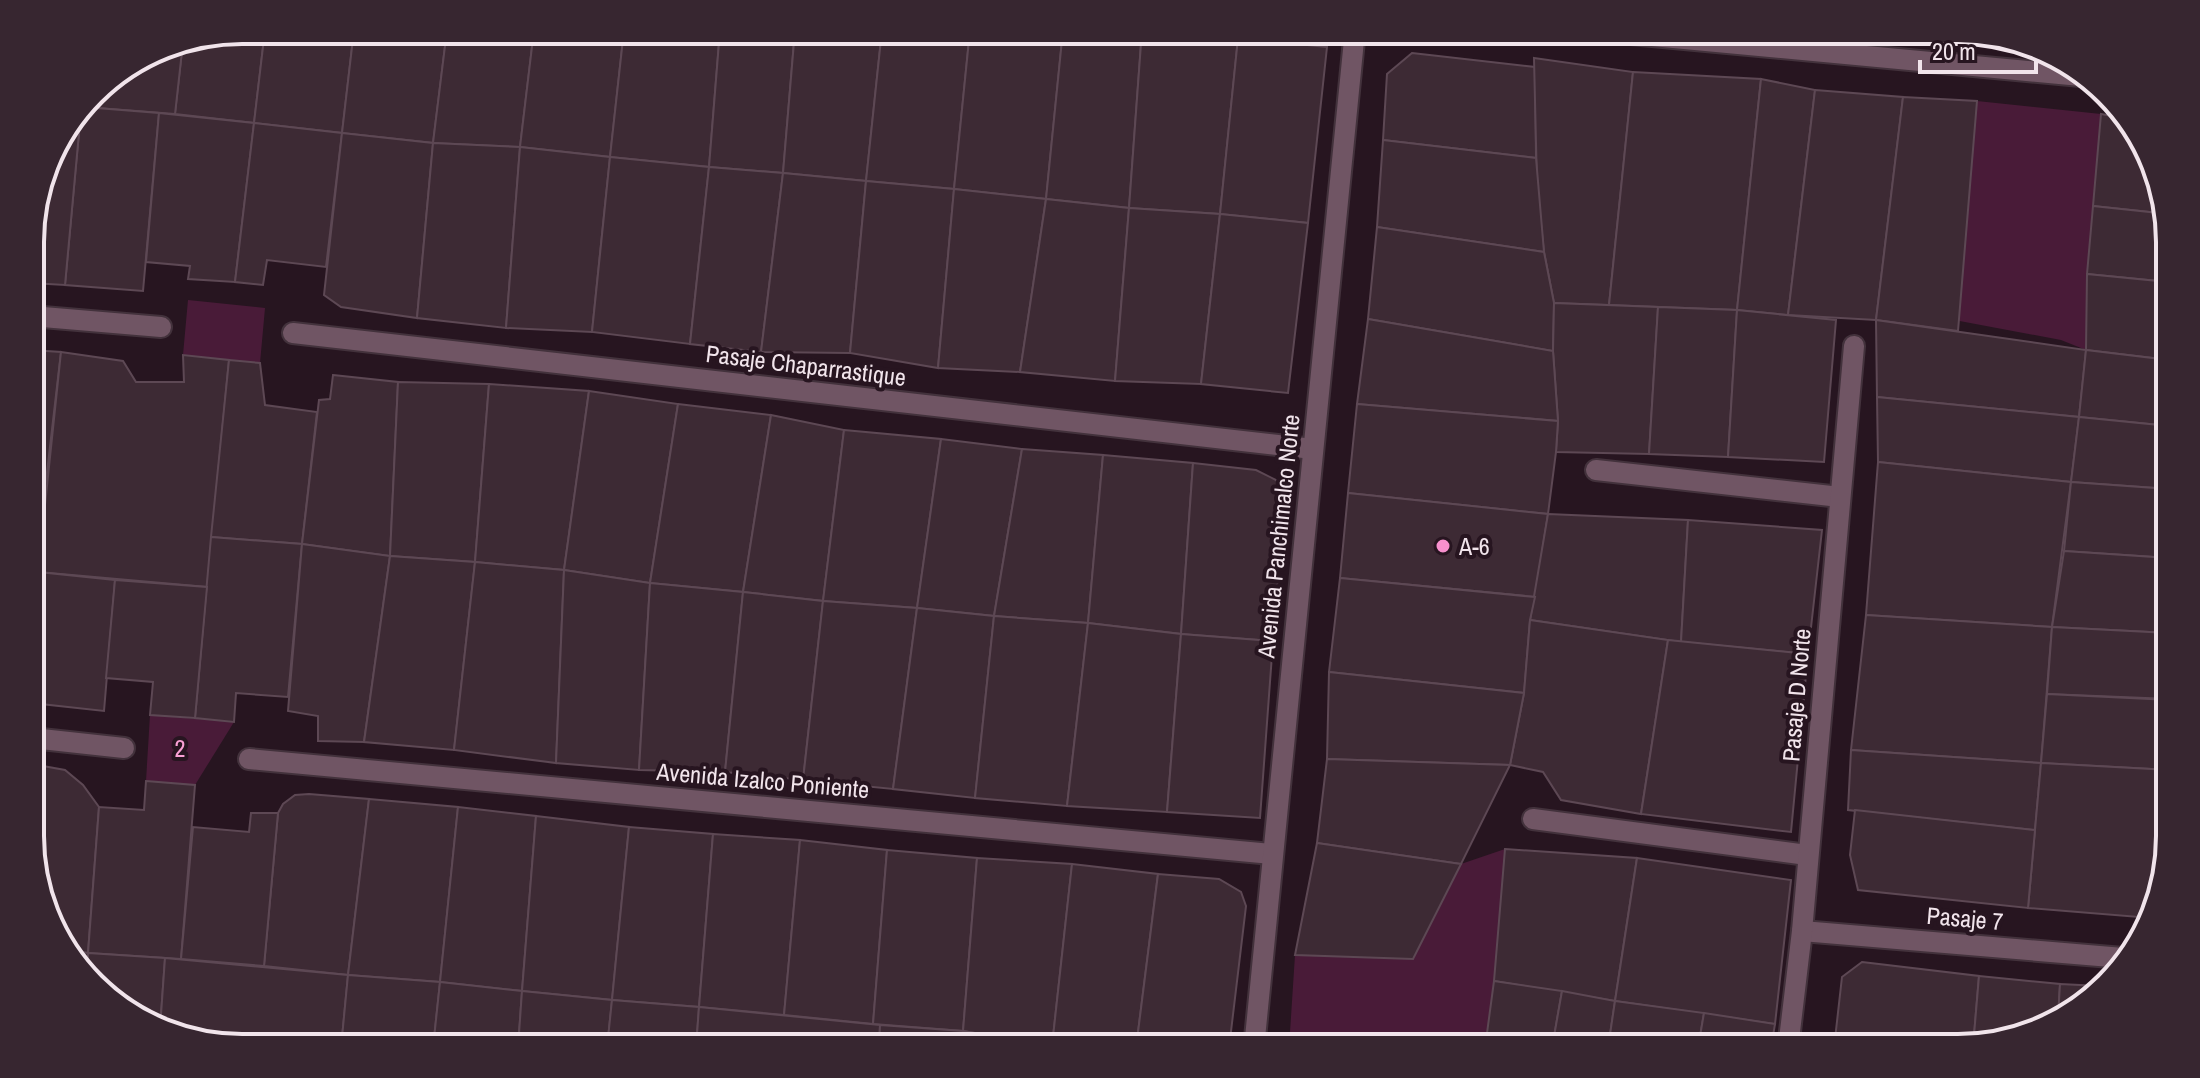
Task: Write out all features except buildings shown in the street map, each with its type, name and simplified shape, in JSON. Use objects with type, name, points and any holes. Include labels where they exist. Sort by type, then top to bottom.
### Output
[{"type":"street","name":"Avenida Panchimalco Norte","points":[[1255,1034],[1354,44]]},
{"type":"street","points":[[1738,44],[2064,74]]},
{"type":"street","points":[[44,317],[161,327]]},
{"type":"street","name":"Pasaje Chaparrastique","points":[[293,333],[1313,449]]},
{"type":"street","name":"Pasaje D Norte","points":[[1790,1034],[1802,931],[1854,346]]},
{"type":"street","points":[[1596,470],[1840,497]]},
{"type":"street","points":[[44,739],[124,748]]},
{"type":"street","name":"Avenida Izalco Poniente","points":[[249,759],[1272,854]]},
{"type":"street","points":[[1533,819],[1807,855]]},
{"type":"street","name":"Pasaje 7","points":[[1802,931],[2114,957]]},
{"type":"green space","points":[[1977,101],[2101,114],[2087,273],[2086,350],[2061,340],[1949,319]]},
{"type":"green space","points":[[188,300],[265,308],[260,363],[183,355]]},
{"type":"green space","name":"2","points":[[150,715],[234,722],[195,785],[146,781]]},
{"type":"green space","points":[[1505,849],[1487,1034],[1290,1034],[1295,955],[1412,959],[1461,864]]},
{"type":"place","name":"A-6","points":[[1443,546]]}]
